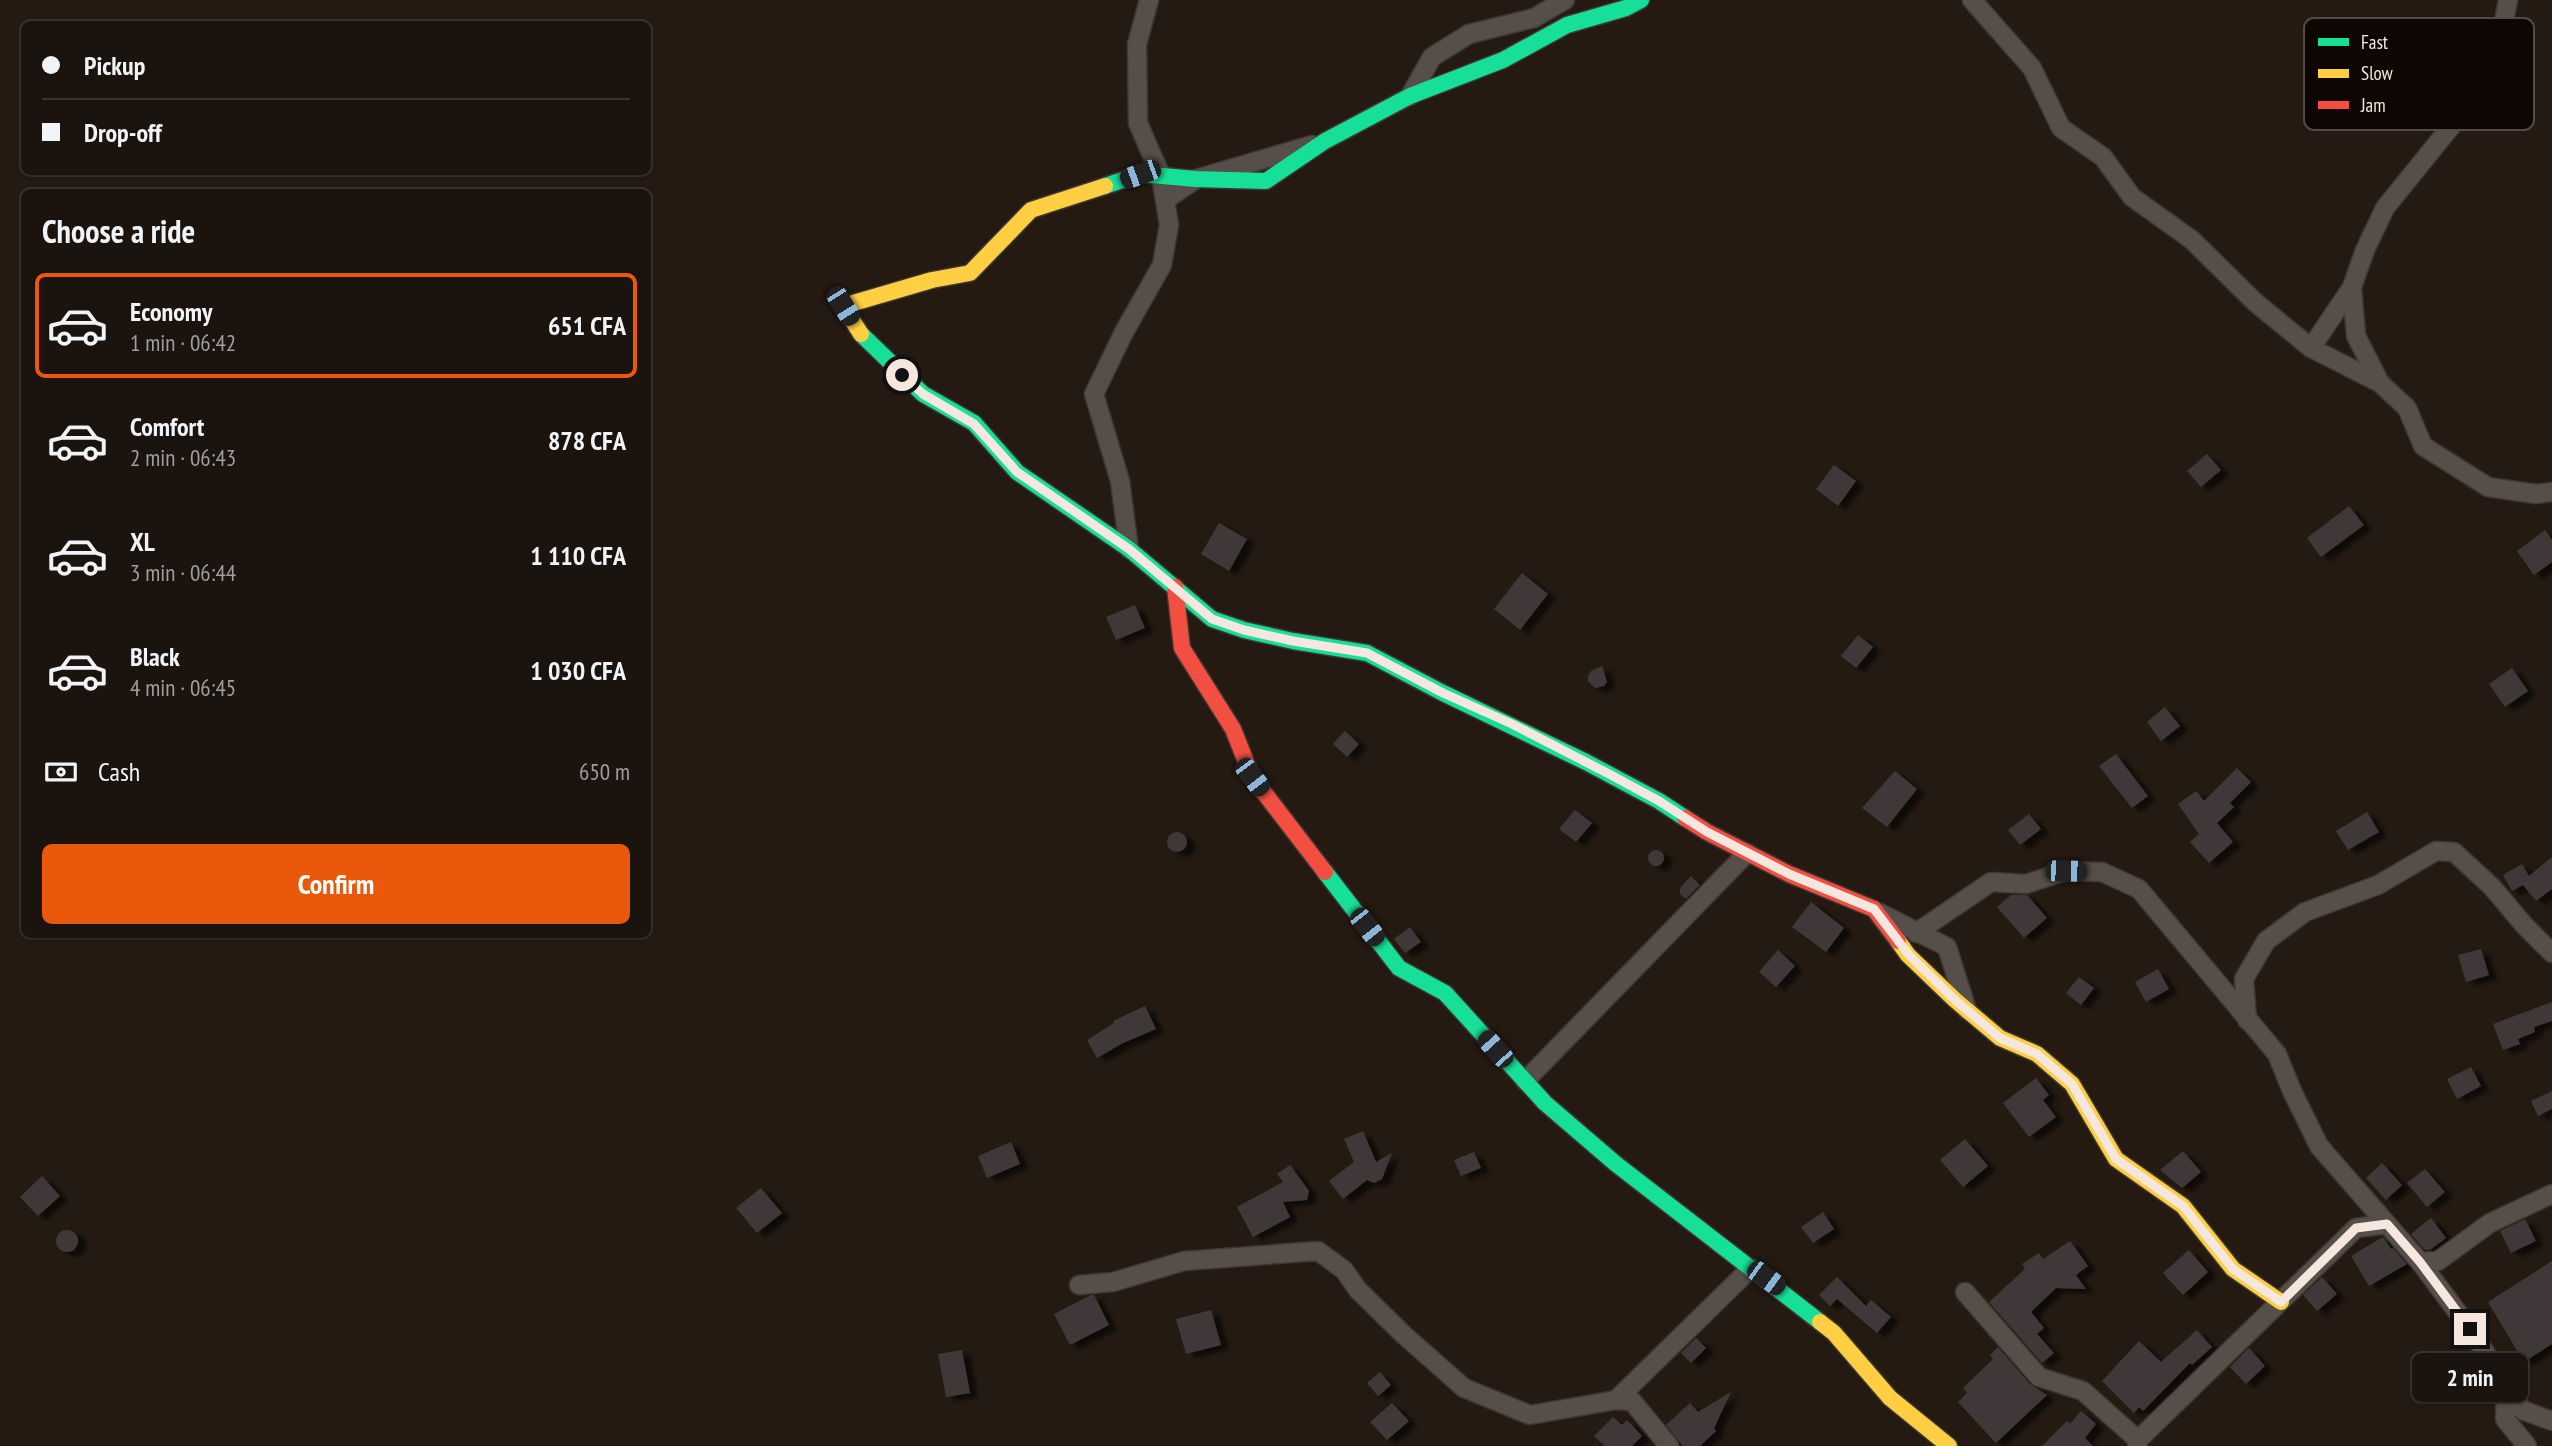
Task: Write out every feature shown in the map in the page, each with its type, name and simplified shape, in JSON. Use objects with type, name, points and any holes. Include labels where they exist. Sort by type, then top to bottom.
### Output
[{"type":"street","points":[[1129,549],[1120,481],[1094,394],[1124,332],[1162,265],[1170,225],[1161,176],[1138,123],[1137,44],[1149,0]]},
{"type":"street","points":[[1410,96],[1432,57],[1469,34],[1534,18],[1565,0]]},
{"type":"street","points":[[1165,200],[1196,179],[1325,141],[1410,96],[1503,60],[1567,25],[1626,8],[1642,0]]},
{"type":"street","points":[[1972,0],[2032,68],[2061,128],[2103,157],[2132,197],[2192,240],[2256,303],[2311,348],[2380,383],[2407,408],[2423,446],[2488,487],[2536,494],[2552,492]]},
{"type":"street","points":[[2505,18],[2508,0]]},
{"type":"street","points":[[2311,348],[2352,287],[2365,250],[2385,208],[2448,130]]},
{"type":"street","points":[[1196,179],[1140,174],[1031,210],[971,273],[932,280],[843,306],[862,336],[923,394],[974,424],[1017,472],[1129,549],[1212,619],[1244,630],[1293,641],[1367,653],[1443,693],[1512,724],[1659,801],[1707,832],[1747,853],[1789,874],[1874,909],[1947,947],[1966,1010]]},
{"type":"street","points":[[2352,287],[2356,336],[2380,383]]},
{"type":"street","points":[[1175,587],[1182,648],[1233,729],[1252,777],[1399,968],[1445,993],[1545,1104],[1616,1164],[1834,1333],[1890,1398],[1949,1446]]},
{"type":"street","points":[[2247,1020],[2244,979],[2266,941],[2305,912],[2378,885],[2436,850],[2455,852],[2492,887],[2552,953]]},
{"type":"street","points":[[1525,1081],[1747,853]]},
{"type":"street","points":[[1916,933],[1991,882],[2026,884],[2066,871],[2102,872],[2138,889],[2277,1054],[2319,1146],[2420,1262],[2470,1329],[2522,1410],[2552,1422]]},
{"type":"street","points":[[1874,909],[1909,955],[1966,1010],[2000,1038],[2037,1054],[2072,1084],[2116,1159],[2183,1206],[2233,1269],[2281,1302]]},
{"type":"street","points":[[2420,1262],[2438,1261],[2490,1223],[2552,1194]]},
{"type":"street","points":[[1965,1292],[2039,1377],[2083,1391],[2137,1443],[2188,1388],[2356,1228],[2387,1224]]},
{"type":"street","points":[[1079,1285],[1114,1282],[1184,1261],[1318,1251],[1344,1270],[1359,1290],[1404,1335],[1464,1388],[1530,1415],[1616,1400],[1632,1401],[1669,1446]]},
{"type":"street","points":[[1616,1400],[1751,1268]]},
{"type":"street","points":[[2506,1387],[2505,1419],[2527,1446]]},
{"type":"building","points":[[2207,454],[2221,470],[2201,487],[2187,471]]},
{"type":"building","points":[[1834,465],[1856,481],[1838,506],[1816,489]]},
{"type":"building","points":[[2349,506],[2364,525],[2321,557],[2307,538]]},
{"type":"building","points":[[1219,523],[1247,539],[1229,571],[1201,554]]},
{"type":"building","points":[[2545,530],[2552,540],[2552,562],[2534,575],[2517,551]]},
{"type":"building","points":[[1522,573],[1548,594],[1520,630],[1494,609]]},
{"type":"building","points":[[1135,605],[1145,628],[1116,640],[1106,617]]},
{"type":"building","points":[[1858,635],[1873,647],[1856,668],[1841,656]]},
{"type":"building","points":[[1602,666],[1607,682],[1604,686],[1595,688],[1588,681],[1588,676],[1591,671]]},
{"type":"building","points":[[2512,668],[2528,691],[2505,707],[2489,684]]},
{"type":"building","points":[[2165,707],[2180,726],[2161,741],[2147,722]]},
{"type":"building","points":[[1345,731],[1359,744],[1347,757],[1333,744]]},
{"type":"building","points":[[2116,754],[2148,796],[2132,808],[2099,766]]},
{"type":"building","points":[[2237,768],[2251,782],[2230,803],[2234,807],[2217,823],[2233,842],[2209,863],[2190,842],[2199,834],[2178,804],[2196,791],[2204,801]]},
{"type":"building","points":[[1895,771],[1917,789],[1887,827],[1862,808]]},
{"type":"building","points":[[1575,810],[1592,823],[1576,842],[1559,829]]},
{"type":"building","points":[[2367,812],[2379,832],[2348,850],[2336,831]]},
{"type":"building","points":[[2029,814],[2041,829],[2020,845],[2008,830]]},
{"type":"building","points":[[1177,832],[1184,835],[1187,842],[1184,849],[1177,852],[1170,849],[1167,842],[1170,835]]},
{"type":"building","points":[[1653,850],[1659,850],[1664,858],[1662,864],[1653,866],[1648,861],[1648,855]]},
{"type":"building","points":[[2552,857],[2552,889],[2536,901],[2523,885],[2512,891],[2503,875],[2522,864],[2529,876]]},
{"type":"building","points":[[1691,876],[1700,885],[1686,899],[1680,894],[1680,888]]},
{"type":"building","points":[[2011,895],[2027,895],[2047,918],[2024,938],[1997,907]]},
{"type":"building","points":[[1811,902],[1844,928],[1826,952],[1792,927]]},
{"type":"building","points":[[1410,927],[1421,942],[1405,953],[1394,939]]},
{"type":"building","points":[[2481,949],[2489,975],[2466,982],[2458,955]]},
{"type":"building","points":[[1778,950],[1795,966],[1776,987],[1759,972]]},
{"type":"building","points":[[2158,969],[2169,989],[2146,1002],[2135,982]]},
{"type":"building","points":[[2079,977],[2094,988],[2081,1005],[2066,993]]},
{"type":"building","points":[[2552,1002],[2552,1021],[2534,1027],[2535,1032],[2518,1039],[2520,1044],[2503,1050],[2493,1024]]},
{"type":"building","points":[[1145,1006],[1156,1029],[1097,1058],[1087,1040],[1114,1023],[1113,1021]]},
{"type":"building","points":[[2471,1067],[2481,1086],[2457,1099],[2447,1079]]},
{"type":"building","points":[[2036,1078],[2049,1095],[2043,1100],[2056,1117],[2029,1137],[2003,1103]]},
{"type":"building","points":[[2552,1091],[2552,1109],[2538,1116],[2531,1101]]},
{"type":"building","points":[[1363,1131],[1376,1162],[1392,1153],[1382,1179],[1374,1183],[1367,1180],[1343,1199],[1329,1181],[1354,1162],[1344,1139]]},
{"type":"building","points":[[1965,1139],[1988,1166],[1963,1187],[1940,1160]]},
{"type":"building","points":[[1011,1142],[1020,1164],[987,1178],[978,1156]]},
{"type":"building","points":[[2183,1151],[2201,1172],[2182,1188],[2160,1170]]},
{"type":"building","points":[[1474,1152],[1481,1168],[1461,1176],[1454,1160]]},
{"type":"building","points":[[2382,1163],[2402,1185],[2386,1200],[2366,1178]]},
{"type":"building","points":[[1290,1165],[1309,1191],[1307,1200],[1283,1202],[1290,1217],[1253,1237],[1237,1207],[1283,1182],[1277,1174]]},
{"type":"building","points":[[2425,1169],[2445,1192],[2427,1207],[2407,1183]]},
{"type":"building","points":[[42,1176],[60,1196],[38,1216],[20,1197]]},
{"type":"building","points":[[761,1188],[782,1213],[757,1233],[736,1208]]},
{"type":"building","points":[[1823,1212],[1834,1229],[1813,1243],[1801,1227]]},
{"type":"building","points":[[2431,1218],[2446,1238],[2430,1250],[2425,1250],[2411,1234]]},
{"type":"building","points":[[2525,1219],[2536,1241],[2511,1253],[2500,1231]]},
{"type":"building","points":[[67,1230],[77,1237],[78,1241],[71,1251],[67,1252],[57,1245],[56,1241],[63,1231]]},
{"type":"building","points":[[2383,1237],[2407,1264],[2369,1286],[2351,1256]]},
{"type":"building","points":[[2070,1241],[2088,1266],[2076,1275],[2086,1289],[2056,1288],[2031,1312],[2044,1328],[2037,1334],[2054,1353],[2042,1363],[1989,1302],[2025,1269],[2022,1264],[2039,1253],[2043,1259]]},
{"type":"building","points":[[2189,1250],[2208,1272],[2183,1295],[2163,1273]]},
{"type":"building","points":[[2552,1261],[2552,1344],[2524,1362],[2488,1302]]},
{"type":"building","points":[[1837,1277],[1866,1306],[1871,1300],[1891,1317],[1877,1333],[1837,1299],[1830,1306],[1819,1295]]},
{"type":"building","points":[[2322,1277],[2337,1294],[2317,1311],[2303,1295]]},
{"type":"building","points":[[1094,1295],[1109,1325],[1070,1345],[1054,1314]]},
{"type":"building","points":[[1211,1310],[1221,1345],[1186,1354],[1176,1319]]},
{"type":"building","points":[[2197,1330],[2212,1347],[2192,1365],[2190,1363],[2143,1411],[2139,1407],[2134,1413],[2102,1381],[2139,1341],[2161,1362]]},
{"type":"building","points":[[1696,1338],[1706,1348],[1691,1363],[1681,1353]]},
{"type":"building","points":[[1998,1347],[2030,1384],[2047,1395],[1996,1443],[1958,1402],[1967,1393],[1963,1388],[1993,1359],[1990,1355]]},
{"type":"building","points":[[2249,1348],[2265,1366],[2246,1384],[2230,1367]]},
{"type":"building","points":[[962,1350],[970,1393],[946,1397],[938,1354]]},
{"type":"building","points":[[1380,1372],[1391,1385],[1378,1396],[1367,1383]]},
{"type":"building","points":[[1731,1392],[1714,1428],[1716,1431],[1700,1446],[1683,1446],[1666,1425],[1690,1403],[1698,1412]]},
{"type":"building","points":[[1392,1403],[1409,1421],[1387,1440],[1370,1422]]},
{"type":"building","points":[[2081,1411],[2096,1424],[2085,1438],[2093,1446],[2042,1446],[2067,1421],[2070,1424]]},
{"type":"building","points":[[1613,1417],[1622,1425],[1627,1420],[1642,1436],[1632,1446],[1605,1446],[1594,1436]]},
{"type":"traffic: fast","points":[[1105,186],[1140,174],[1266,181],[1325,141],[1410,96],[1503,60],[1567,25],[1626,8],[1641,0]]},
{"type":"traffic: fast","points":[[861,334],[923,394],[974,423],[1017,472],[1129,549],[1212,619],[1244,630],[1293,641],[1367,653],[1586,762],[1685,818]]},
{"type":"traffic: fast","points":[[1325,872],[1399,968],[1445,993],[1545,1103],[1616,1164],[1820,1322]]},
{"type":"traffic: slow","points":[[861,334],[843,306],[932,280],[970,273],[1031,210],[1105,186]]},
{"type":"traffic: slow","points":[[1898,941],[1908,955],[1955,1000],[2000,1038],[2037,1054],[2072,1084],[2116,1159],[2183,1206],[2233,1269],[2281,1302]]},
{"type":"traffic: slow","points":[[1820,1322],[1834,1333],[1890,1398],[1949,1446]]},
{"type":"traffic: jam","points":[[1175,587],[1182,648],[1233,729],[1252,777],[1325,872]]},
{"type":"traffic: jam","points":[[1685,818],[1789,874],[1874,909],[1898,941]]},
{"type":"route","points":[[902,375],[923,394],[974,424],[1017,472],[1129,549],[1212,619],[1244,630],[1293,641],[1367,653],[1611,775],[1659,801],[1707,832],[1789,874],[1874,909],[1909,955],[1955,1000],[2000,1038],[2037,1054],[2072,1084],[2116,1159],[2183,1206],[2233,1269],[2281,1302],[2356,1228],[2387,1224],[2420,1262],[2470,1329]]}]
